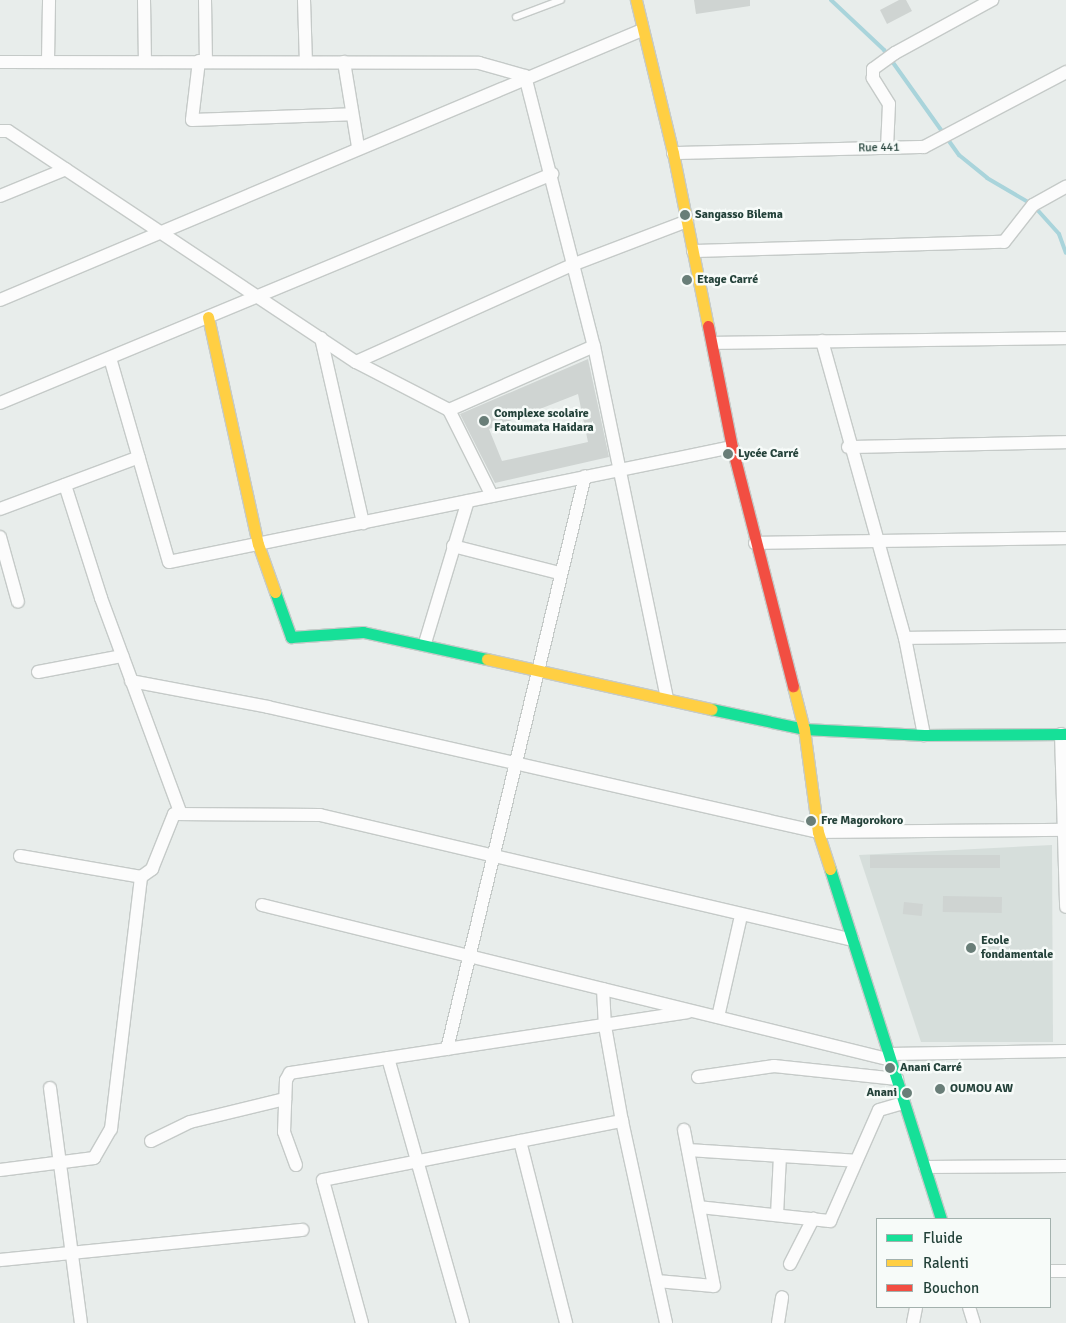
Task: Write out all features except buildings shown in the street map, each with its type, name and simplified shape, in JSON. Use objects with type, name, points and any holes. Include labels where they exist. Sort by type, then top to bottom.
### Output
[{"type":"street","points":[[48,60],[49,0]]},
{"type":"street","points":[[144,0],[145,61]]},
{"type":"street","points":[[204,0],[202,61],[192,120],[352,114]]},
{"type":"street","points":[[304,0],[306,62]]},
{"type":"street","points":[[636,0],[673,154],[713,343],[732,447],[804,729],[818,832],[941,1218]]},
{"type":"street","points":[[887,148],[889,104],[873,78],[873,69],[895,52],[992,0]]},
{"type":"street","points":[[0,300],[525,76],[642,30]]},
{"type":"street","points":[[0,62],[48,60],[479,63],[525,76]]},
{"type":"street","points":[[344,62],[358,147]]},
{"type":"street","name":"Rue 441","points":[[673,154],[924,147],[1066,72]]},
{"type":"street","points":[[525,76],[552,174],[572,265],[594,346],[621,468],[667,699]]},
{"type":"street","points":[[0,131],[8,131],[356,362],[449,410],[492,496]]},
{"type":"street","points":[[0,196],[66,169]]},
{"type":"street","points":[[0,403],[208,317],[256,295],[552,174]]},
{"type":"street","points":[[693,251],[1004,242],[1033,205],[1066,187]]},
{"type":"street","points":[[356,362],[572,265],[687,221]]},
{"type":"street","points":[[208,317],[258,544],[291,637],[363,632],[425,643],[804,729],[924,735],[1064,734],[1066,907]]},
{"type":"street","points":[[321,338],[363,522]]},
{"type":"street","points":[[713,343],[1066,338]]},
{"type":"street","points":[[822,341],[848,447],[878,541],[904,638],[924,735]]},
{"type":"street","points":[[449,410],[594,346]]},
{"type":"street","points":[[110,358],[169,562],[621,468],[732,447]]},
{"type":"street","points":[[848,447],[1066,442]]},
{"type":"street","points":[[0,509],[139,457]]},
{"type":"street","points":[[446,1049],[559,573],[585,476]]},
{"type":"street","points":[[65,485],[122,656],[180,812]]},
{"type":"street","points":[[425,643],[468,501]]},
{"type":"street","points":[[0,537],[18,602]]},
{"type":"street","points":[[755,543],[1066,538]]},
{"type":"street","points":[[453,546],[559,573]]},
{"type":"street","points":[[904,638],[1066,636]]},
{"type":"street","points":[[38,672],[122,656]]},
{"type":"street","points":[[131,681],[268,707],[818,832],[1065,830]]},
{"type":"street","points":[[20,856],[141,877],[152,869],[174,814],[180,812],[320,816],[741,916],[853,940]]},
{"type":"street","points":[[0,1170],[94,1158],[111,1130],[141,877]]},
{"type":"street","points":[[262,905],[692,1011],[890,1057],[1066,1051]]},
{"type":"street","points":[[718,1017],[741,916]]},
{"type":"street","points":[[603,989],[604,1026],[622,1121],[666,1323]]},
{"type":"street","points":[[296,1165],[284,1132],[286,1080],[290,1073],[692,1011]]},
{"type":"street","points":[[388,1058],[462,1323]]},
{"type":"street","points":[[698,1077],[774,1066],[897,1079]]},
{"type":"street","points":[[50,1088],[81,1323]]},
{"type":"street","points":[[151,1141],[190,1122],[285,1099]]},
{"type":"street","points":[[699,1207],[830,1220],[879,1110],[904,1103]]},
{"type":"street","points":[[362,1323],[323,1180],[622,1121]]},
{"type":"street","points":[[657,1281],[714,1286],[684,1130]]},
{"type":"street","points":[[520,1141],[566,1323]]},
{"type":"street","points":[[688,1150],[856,1161]]},
{"type":"street","points":[[777,1215],[780,1156]]},
{"type":"street","points":[[925,1167],[1066,1166]]},
{"type":"street","points":[[933,1218],[936,1204]]},
{"type":"street","points":[[790,1264],[813,1219]]},
{"type":"street","points":[[0,1260],[303,1230]]},
{"type":"street","points":[[1051,1272],[1066,1271]]},
{"type":"street","points":[[778,1323],[782,1297]]},
{"type":"street","points":[[913,1323],[916,1308]]},
{"type":"street","points":[[969,1308],[974,1323]]},
{"type":"lane","points":[[516,16],[561,0]]},
{"type":"shaded area","name":"Ecole fondamentale","points":[[1052,845],[1053,1042],[921,1042],[859,855]]},
{"type":"waterway","points":[[831,0],[884,50],[959,155],[987,178],[1033,205],[1059,234],[1066,253]]},
{"type":"traffic: fast","points":[[275,592],[291,637],[363,632],[487,659]]},
{"type":"traffic: fast","points":[[711,709],[804,729],[924,735],[1066,734]]},
{"type":"traffic: fast","points":[[830,869],[941,1218]]},
{"type":"traffic: slow","points":[[636,0],[673,153],[708,326]]},
{"type":"traffic: slow","points":[[208,317],[258,544],[275,592]]},
{"type":"traffic: slow","points":[[487,659],[711,709]]},
{"type":"traffic: slow","points":[[793,686],[804,729],[818,832],[830,869]]},
{"type":"traffic: jam","points":[[708,326],[732,447],[793,686]]},
{"type":"place","name":"Sangasso Bilema","points":[[685,215]]},
{"type":"place","name":"Etage Carré","points":[[687,280]]},
{"type":"place","name":"Complexe scolaire Fatoumata Haidara","points":[[484,421]]},
{"type":"place","name":"Lycée Carré","points":[[728,454]]},
{"type":"place","name":"Fre Magorokoro","points":[[811,821]]},
{"type":"place","name":"Ecole fondamentale","points":[[971,948]]},
{"type":"place","name":"Anani Carré","points":[[890,1068]]},
{"type":"place","name":"OUMOU AW","points":[[940,1089]]},
{"type":"place","name":"Anani","points":[[907,1093]]}]
